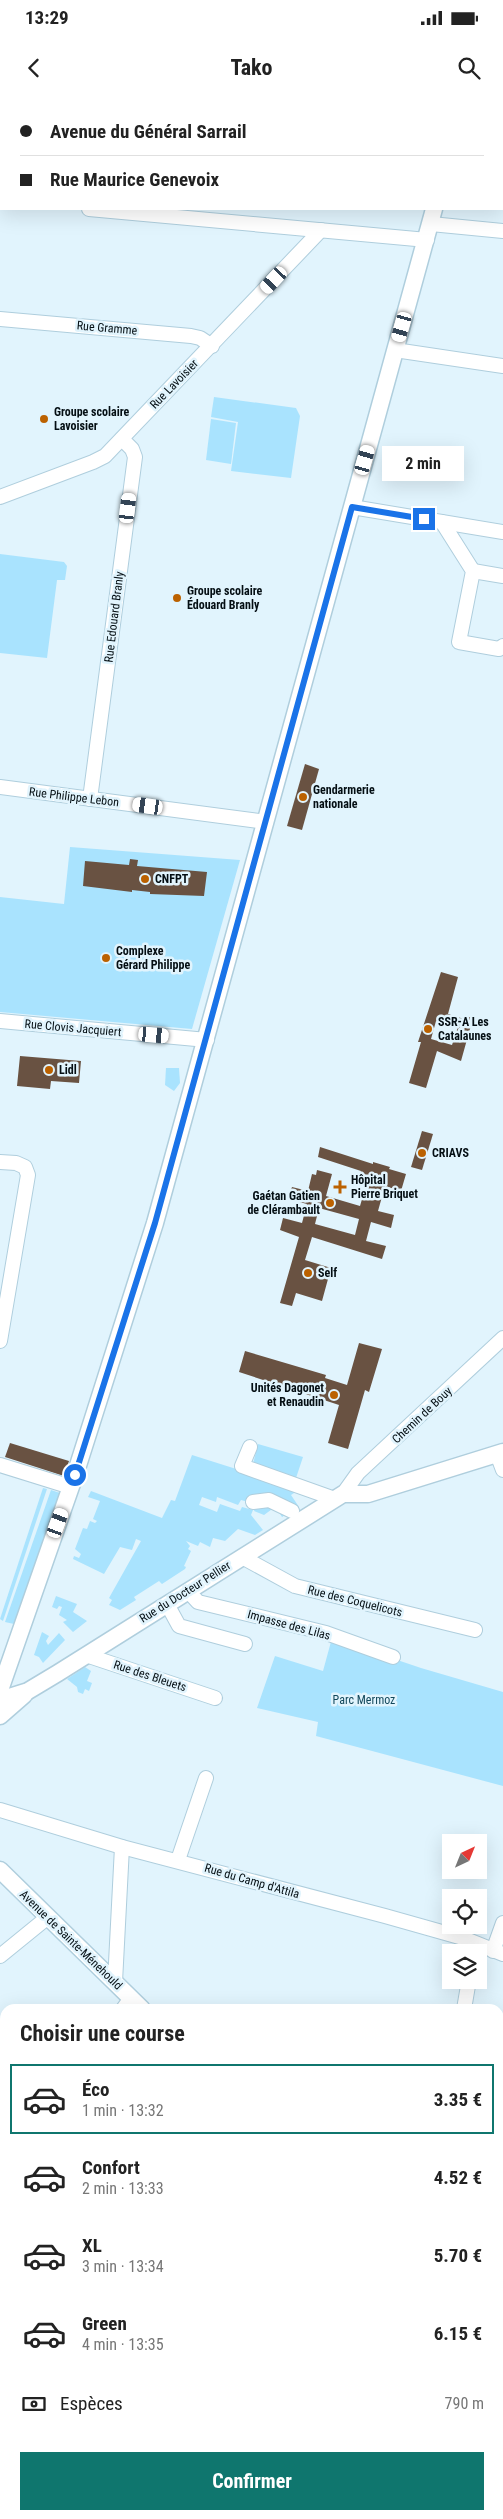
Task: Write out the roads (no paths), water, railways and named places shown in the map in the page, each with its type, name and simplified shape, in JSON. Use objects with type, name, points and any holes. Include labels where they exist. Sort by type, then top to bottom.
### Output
[{"type":"main road","points":[[0,1685],[71,1487],[119,1342],[206,1040],[431,224]]},
{"type":"main road","points":[[339,1496],[368,1494],[500,1453]]},
{"type":"main road","name":"Rue du Docteur Pellier","points":[[0,1716],[28,1691],[339,1496]]},
{"type":"main road","name":"Rue du Docteur Pellier","points":[[0,1700],[28,1691]]},
{"type":"main road","name":"Avenue de Sainte-Ménehould","points":[[0,1870],[115,1982],[131,2004]]},
{"type":"street","points":[[100,210],[321,230],[431,224],[503,231]]},
{"type":"street","name":"Rue Lavoisier","points":[[0,497],[100,459],[122,439],[212,346],[321,230]]},
{"type":"street","name":"Rue Gramme","points":[[0,319],[191,336],[200,338],[212,346]]},
{"type":"street","points":[[395,350],[503,366]]},
{"type":"street","name":"Rue Edouard Branly","points":[[90,799],[135,457],[132,449],[122,439]]},
{"type":"street","points":[[352,507],[503,532]]},
{"type":"street","points":[[442,522],[473,570],[460,642],[499,649],[503,646]]},
{"type":"street","points":[[473,570],[503,576]]},
{"type":"street","name":"Rue Philippe Lebon","points":[[0,787],[266,822]]},
{"type":"street","name":"Rue Clovis Jacquiert","points":[[0,1021],[206,1040]]},
{"type":"street","points":[[0,1162],[16,1163],[25,1167],[28,1175],[5,1284],[0,1341]]},
{"type":"street","name":"Chemin de Bouy","points":[[339,1496],[358,1473],[503,1338]]},
{"type":"street","points":[[250,1447],[242,1466],[339,1496]]},
{"type":"street","points":[[500,1453],[503,1470]]},
{"type":"street","points":[[0,1465],[71,1487]]},
{"type":"street","points":[[253,1502],[269,1500],[292,1511]]},
{"type":"street","name":"Rue des Coquelicots","points":[[242,1557],[295,1586],[475,1630]]},
{"type":"street","name":"Impasse des Lilas","points":[[188,1591],[198,1602],[326,1633],[392,1656]]},
{"type":"street","points":[[166,1604],[179,1626],[245,1644]]},
{"type":"street","name":"Rue des Bleuets","points":[[86,1656],[215,1698]]},
{"type":"street","points":[[178,1860],[206,1778]]},
{"type":"street","name":"Rue du Camp d'Attila","points":[[0,1810],[122,1847],[178,1860],[385,1916],[463,1944]]},
{"type":"street","points":[[115,1982],[122,1847]]},
{"type":"street","points":[[0,1956],[48,1917]]},
{"type":"street","points":[[498,1952],[503,1923]]},
{"type":"street","points":[[465,2004],[467,1989]]},
{"type":"place","name":"Groupe scolaire Lavoisier","points":[[44,419]]},
{"type":"place","name":"Groupe scolaire Édouard Branly","points":[[177,598]]},
{"type":"place","name":"Gendarmerie nationale","points":[[303,797]]},
{"type":"place","name":"CNFPT","points":[[145,879]]},
{"type":"place","name":"Complexe Gérard Philippe","points":[[106,958]]},
{"type":"place","name":"SSR-A Les Catalaunes","points":[[428,1029]]},
{"type":"place","name":"Lidl","points":[[49,1070]]},
{"type":"place","name":"CRIAVS","points":[[422,1153]]},
{"type":"place","name":"Hôpital Pierre Briquet","points":[[340,1187]]},
{"type":"place","name":"Gaétan Gatien de Clérambault","points":[[330,1203]]},
{"type":"place","name":"Self","points":[[308,1273]]},
{"type":"place","name":"Unités Dagonet et Renaudin","points":[[334,1395]]},
{"type":"park label","name":"Parc Mermoz","points":[[364,1700]]}]
